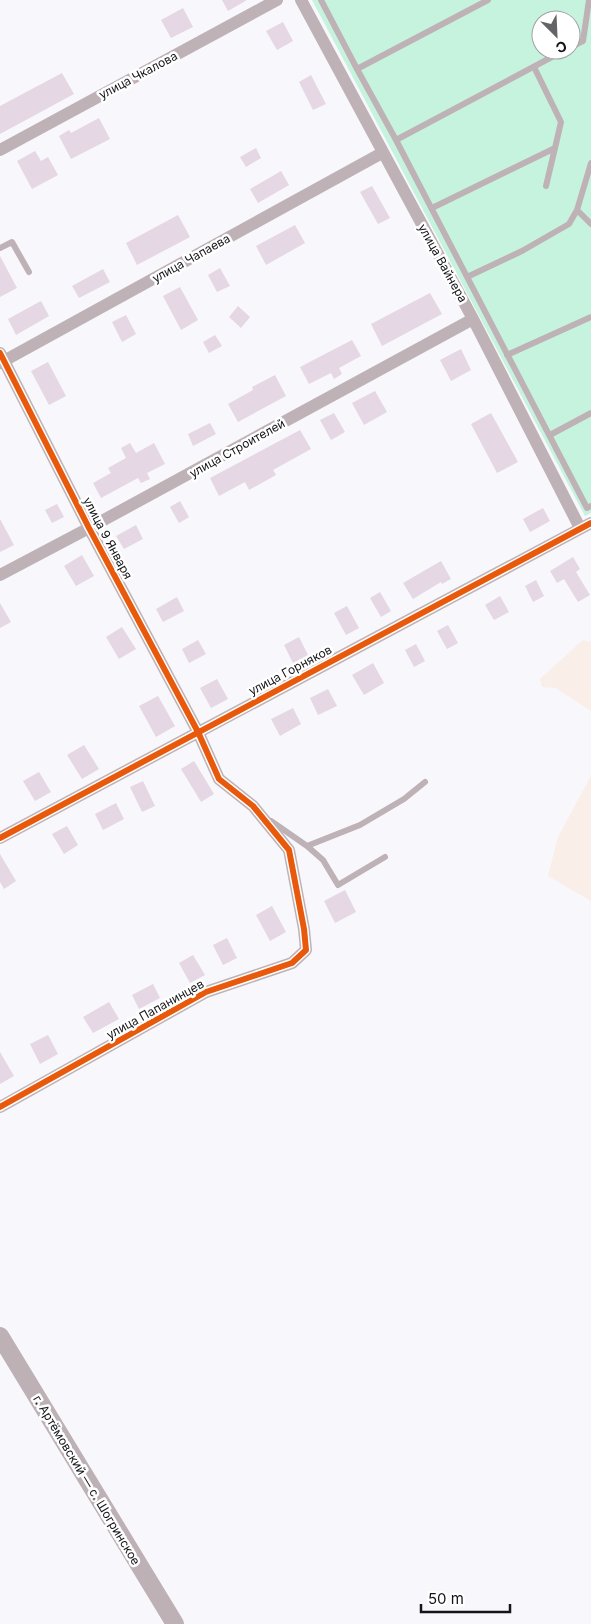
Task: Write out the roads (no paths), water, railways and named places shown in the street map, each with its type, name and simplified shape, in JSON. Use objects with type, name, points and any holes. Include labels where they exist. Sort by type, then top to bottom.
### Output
[{"type":"street","name":"улица Чкалова","points":[[0,150],[277,0]]},
{"type":"street","name":"улица Вайнера","points":[[301,0],[382,153],[585,525]]},
{"type":"street","name":"улица Чапаева","points":[[1,359],[382,153]]},
{"type":"street","name":"улица Строителей","points":[[0,575],[473,319]]},
{"type":"street","name":"улица 9 Января","points":[[1,359],[198,732],[218,779],[254,806],[289,850],[304,930]]},
{"type":"street","name":"улица Горняков","points":[[0,838],[585,525]]},
{"type":"street","name":"улица Папанинцев","points":[[0,1106],[206,992],[292,963],[306,950],[304,930]]},
{"type":"street","name":"г. Артёмовский — с. Шогринское","points":[[0,1336],[175,1624]]},
{"type":"lane","points":[[321,0],[432,208],[587,508],[591,506]]},
{"type":"lane","points":[[357,69],[488,0]]},
{"type":"lane","points":[[581,42],[583,41],[589,0]]},
{"type":"lane","points":[[396,140],[547,60]]},
{"type":"lane","points":[[534,67],[561,122],[546,186]]},
{"type":"lane","points":[[432,208],[555,148]]},
{"type":"lane","points":[[468,277],[522,251],[568,224],[577,210],[591,163]]},
{"type":"lane","points":[[577,210],[591,224]]},
{"type":"lane","points":[[0,248],[12,242],[29,272]]},
{"type":"lane","points":[[507,355],[591,317]]},
{"type":"lane","points":[[550,435],[591,413]]},
{"type":"lane","points":[[307,846],[360,825],[404,799],[425,782]]},
{"type":"lane","points":[[259,813],[307,846],[323,860],[338,885],[385,857]]}]
